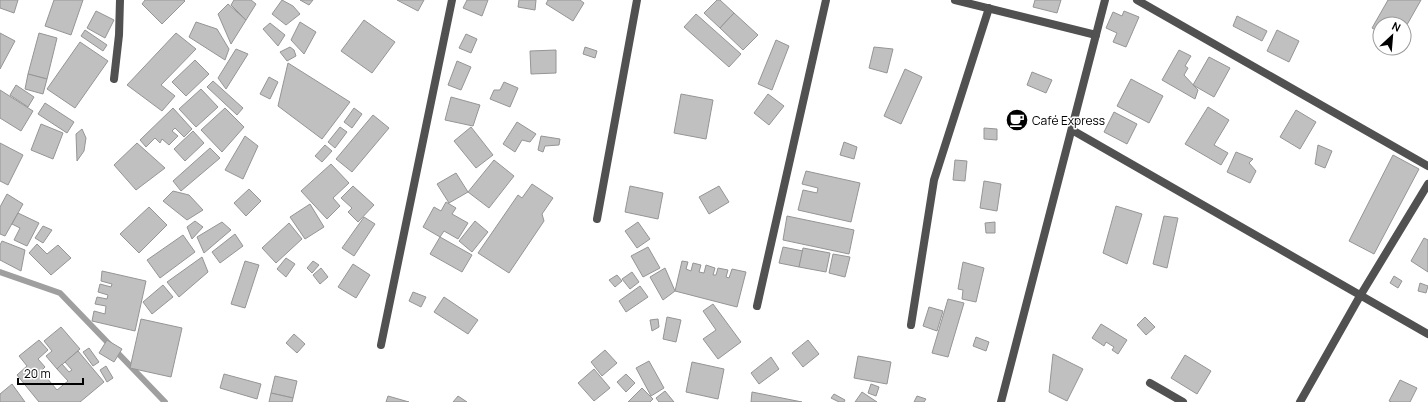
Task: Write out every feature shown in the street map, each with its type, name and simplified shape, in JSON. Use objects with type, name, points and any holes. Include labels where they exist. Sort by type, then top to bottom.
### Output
[{"type":"street","points":[[114,79],[119,35],[120,0]]},
{"type":"street","points":[[381,345],[452,0]]},
{"type":"street","points":[[597,219],[637,0]]},
{"type":"street","points":[[757,306],[826,0]]},
{"type":"street","points":[[955,0],[1096,35]]},
{"type":"street","points":[[1001,402],[1105,0]]},
{"type":"street","points":[[1137,0],[1428,166]]},
{"type":"street","points":[[911,325],[934,180],[989,8]]},
{"type":"street","points":[[1072,130],[1428,334]]},
{"type":"street","points":[[1300,402],[1360,296],[1428,184]]},
{"type":"street","points":[[1150,383],[1183,402]]},
{"type":"building","points":[[0,0],[18,0],[14,13],[0,8]]},
{"type":"building","points":[[54,0],[83,0],[71,35],[45,26]]},
{"type":"building","points":[[145,0],[185,1],[162,24],[142,4]]},
{"type":"building","points":[[234,0],[251,0],[256,4],[246,20],[231,5]]},
{"type":"building","points":[[282,0],[293,6],[300,14],[286,25],[272,14]]},
{"type":"building","points":[[300,0],[313,0],[309,5]]},
{"type":"building","points":[[397,0],[424,0],[418,11]]},
{"type":"building","points":[[467,0],[488,0],[482,16],[463,8]]},
{"type":"building","points":[[519,0],[536,0],[535,10],[518,7]]},
{"type":"building","points":[[548,0],[580,0],[584,3],[573,21],[546,4]]},
{"type":"building","points":[[717,0],[720,0],[734,13],[720,28],[704,13]]},
{"type":"building","points":[[1035,0],[1061,0],[1057,13],[1033,7]]},
{"type":"building","points":[[1388,0],[1421,0],[1412,16],[1379,16]]},
{"type":"building","points":[[228,4],[246,20],[231,44],[218,14]]},
{"type":"building","points":[[96,11],[114,20],[105,38],[87,28]]},
{"type":"building","points":[[1124,11],[1139,17],[1126,47],[1113,42],[1117,33],[1106,28],[1113,12],[1122,16]]},
{"type":"building","points":[[734,13],[758,35],[743,50],[720,28]]},
{"type":"building","points":[[696,14],[741,54],[729,67],[684,27]]},
{"type":"building","points":[[1237,16],[1267,31],[1262,41],[1233,26]]},
{"type":"building","points":[[364,20],[395,42],[372,73],[341,51]]},
{"type":"building","points":[[196,22],[217,29],[229,49],[225,60],[189,37]]},
{"type":"building","points":[[300,22],[316,32],[304,54],[291,40]]},
{"type":"building","points":[[270,23],[285,35],[278,46],[263,29]]},
{"type":"building","points":[[85,30],[107,45],[103,51],[81,36]]},
{"type":"building","points":[[1277,30],[1299,41],[1289,62],[1267,51]]},
{"type":"building","points":[[0,33],[15,41],[0,69]]},
{"type":"building","points":[[39,33],[57,38],[47,79],[28,74]]},
{"type":"building","points":[[176,33],[196,49],[161,85],[175,96],[162,111],[127,85]]},
{"type":"building","points":[[466,34],[477,39],[471,53],[459,48]]},
{"type":"building","points":[[776,40],[789,46],[772,90],[758,84]]},
{"type":"building","points":[[80,42],[108,61],[75,108],[47,89]]},
{"type":"building","points":[[290,47],[294,50],[296,56],[287,61],[280,52]]},
{"type":"building","points":[[585,47],[597,51],[595,58],[583,54]]},
{"type":"building","points":[[874,47],[893,49],[887,73],[869,68]]},
{"type":"building","points":[[236,49],[248,54],[226,89],[218,78]]},
{"type":"building","points":[[556,50],[556,73],[531,74],[530,51]]},
{"type":"building","points":[[1179,50],[1191,56],[1185,66],[1188,68],[1184,75],[1198,90],[1195,99],[1162,80]]},
{"type":"building","points":[[1209,57],[1230,68],[1214,97],[1193,85]]},
{"type":"building","points":[[195,60],[209,74],[186,96],[172,82]]},
{"type":"building","points":[[457,61],[471,67],[461,90],[448,85]]},
{"type":"building","points":[[288,63],[350,102],[322,139],[278,106]]},
{"type":"building","points":[[905,69],[922,77],[901,124],[884,116]]},
{"type":"building","points":[[1032,72],[1052,80],[1046,93],[1027,85]]},
{"type":"building","points":[[28,74],[47,79],[43,94],[25,89]]},
{"type":"building","points":[[269,77],[278,82],[270,99],[260,94]]},
{"type":"building","points":[[1131,79],[1163,96],[1149,123],[1117,106]]},
{"type":"building","points":[[213,81],[243,108],[237,115],[207,87]]},
{"type":"building","points":[[504,82],[518,88],[510,107],[490,99],[494,90],[500,90]]},
{"type":"building","points":[[16,85],[34,97],[28,107],[10,95]]},
{"type":"building","points":[[201,89],[218,107],[196,127],[179,109]]},
{"type":"building","points":[[0,90],[33,111],[21,131],[0,118]]},
{"type":"building","points":[[681,94],[713,100],[706,139],[674,133]]},
{"type":"building","points":[[768,94],[784,106],[769,125],[754,113]]},
{"type":"building","points":[[451,97],[480,105],[473,126],[445,120]]},
{"type":"building","points":[[45,103],[74,122],[67,133],[38,114]]},
{"type":"building","points":[[1208,107],[1229,120],[1214,145],[1228,153],[1221,165],[1185,144]]},
{"type":"building","points":[[173,108],[192,129],[184,137],[175,128],[172,131],[178,136],[169,145],[162,139],[160,143],[155,138],[146,147],[140,140]]},
{"type":"building","points":[[225,108],[244,127],[222,152],[201,130]]},
{"type":"building","points":[[354,108],[362,114],[352,128],[344,122]]},
{"type":"building","points":[[1296,110],[1316,122],[1300,149],[1280,137]]},
{"type":"building","points":[[1114,112],[1137,124],[1127,144],[1104,132]]},
{"type":"building","points":[[373,115],[389,128],[352,172],[336,159]]},
{"type":"building","points":[[517,122],[536,134],[530,142],[522,140],[515,152],[503,144]]},
{"type":"building","points":[[41,124],[63,133],[53,159],[31,150]]},
{"type":"building","points":[[340,127],[347,132],[335,148],[328,142]]},
{"type":"building","points":[[471,127],[493,155],[476,168],[454,141]]},
{"type":"building","points":[[984,128],[997,129],[997,140],[984,139]]},
{"type":"building","points":[[82,129],[86,138],[84,151],[77,161],[76,134]]},
{"type":"building","points":[[193,131],[204,143],[185,161],[174,149]]},
{"type":"building","points":[[245,136],[258,146],[243,179],[225,170]]},
{"type":"building","points":[[541,136],[560,139],[559,145],[545,146],[543,152],[538,150]]},
{"type":"building","points":[[844,142],[857,147],[854,159],[840,155]]},
{"type":"building","points":[[0,143],[23,155],[8,185],[0,181]]},
{"type":"building","points":[[137,143],[165,168],[136,190],[114,165]]},
{"type":"building","points":[[325,145],[332,151],[322,162],[315,156]]},
{"type":"building","points":[[1318,145],[1332,151],[1325,168],[1315,164]]},
{"type":"building","points":[[210,148],[220,158],[181,191],[173,181]]},
{"type":"building","points":[[1236,152],[1253,159],[1249,163],[1256,171],[1250,183],[1227,172]]},
{"type":"building","points":[[1393,155],[1419,169],[1374,254],[1349,241]]},
{"type":"building","points":[[494,160],[514,176],[489,208],[468,192]]},
{"type":"building","points":[[955,160],[967,161],[965,181],[953,180]]},
{"type":"building","points":[[331,164],[349,183],[333,198],[340,206],[327,219],[301,191]]},
{"type":"building","points":[[806,171],[860,183],[851,222],[798,210],[803,190],[817,193],[818,188],[802,184]]},
{"type":"building","points":[[456,173],[468,192],[449,203],[437,184]]},
{"type":"building","points":[[984,181],[1001,184],[997,211],[980,208]]},
{"type":"building","points":[[532,184],[553,198],[542,214],[544,221],[509,273],[478,253],[518,195],[522,198]]},
{"type":"building","points":[[353,186],[374,205],[358,222],[348,212],[352,208],[341,198]]},
{"type":"building","points":[[630,186],[663,193],[658,219],[625,212]]},
{"type":"building","points":[[719,186],[729,202],[709,214],[699,197]]},
{"type":"building","points":[[249,189],[261,201],[246,216],[234,203]]},
{"type":"building","points":[[173,191],[189,195],[203,210],[187,220],[163,201]]},
{"type":"building","points":[[7,194],[23,204],[5,236],[0,234],[0,207]]},
{"type":"building","points":[[446,202],[456,208],[452,214],[468,223],[458,239],[444,231],[440,237],[423,227],[434,207],[441,211]]},
{"type":"building","points":[[310,204],[324,227],[305,239],[290,217]]},
{"type":"building","points":[[1116,206],[1142,214],[1127,264],[1103,253]]},
{"type":"building","points":[[149,207],[167,225],[139,253],[120,234]]},
{"type":"building","points":[[18,213],[39,223],[27,246],[14,240],[20,228],[12,224]]},
{"type":"building","points":[[787,216],[854,230],[849,254],[783,240]]},
{"type":"building","points":[[1164,216],[1178,218],[1167,268],[1153,264]]},
{"type":"building","points":[[364,217],[375,224],[354,256],[342,248]]},
{"type":"building","points":[[195,221],[203,227],[192,239],[187,227]]},
{"type":"building","points":[[475,221],[488,232],[472,252],[459,241]]},
{"type":"building","points":[[222,222],[231,230],[204,253],[197,237]]},
{"type":"building","points":[[638,222],[650,239],[637,248],[625,231]]},
{"type":"building","points":[[995,222],[995,233],[986,233],[985,223]]},
{"type":"building","points":[[289,223],[302,239],[276,263],[262,248]]},
{"type":"building","points":[[43,226],[52,230],[43,243],[35,238]]},
{"type":"building","points":[[235,234],[243,246],[220,263],[212,252]]},
{"type":"building","points":[[183,235],[195,252],[160,278],[147,260]]},
{"type":"building","points":[[440,237],[472,255],[462,272],[430,254]]},
{"type":"building","points":[[1424,238],[1428,240],[1428,272],[1411,261]]},
{"type":"building","points":[[2,241],[25,250],[21,271],[0,260],[0,245]]},
{"type":"building","points":[[37,244],[47,254],[58,245],[71,258],[51,275],[29,253]]},
{"type":"building","points":[[648,247],[660,268],[643,277],[631,256]]},
{"type":"building","points":[[783,247],[803,251],[799,267],[779,263]]},
{"type":"building","points":[[803,248],[830,253],[826,272],[799,267]]},
{"type":"building","points":[[833,254],[850,257],[845,277],[829,273]]},
{"type":"building","points":[[202,257],[208,272],[179,297],[167,282]]},
{"type":"building","points":[[286,258],[295,264],[286,277],[277,269]]},
{"type":"building","points":[[245,261],[259,265],[245,308],[231,304]]},
{"type":"building","points":[[313,261],[319,265],[312,273],[307,268]]},
{"type":"building","points":[[682,261],[688,262],[686,269],[691,271],[693,263],[701,265],[699,272],[704,273],[706,265],[715,268],[713,275],[716,275],[718,268],[728,270],[726,277],[729,278],[732,269],[746,272],[737,307],[675,291]]},
{"type":"building","points":[[963,262],[984,268],[976,302],[962,299],[963,290],[958,289]]},
{"type":"building","points":[[353,264],[370,275],[356,298],[338,287]]},
{"type":"building","points":[[321,268],[328,277],[320,284],[313,275]]},
{"type":"building","points":[[665,268],[675,291],[663,300],[650,277]]},
{"type":"building","points":[[102,271],[146,281],[135,331],[92,321],[94,311],[105,314],[106,306],[95,304],[97,297],[107,299],[108,295],[98,292],[100,284],[111,287],[112,284],[101,281]]},
{"type":"building","points":[[632,272],[639,282],[630,289],[622,279]]},
{"type":"building","points":[[617,275],[622,281],[615,287],[609,280]]},
{"type":"building","points":[[1394,276],[1402,281],[1398,288],[1390,283]]},
{"type":"building","points":[[1420,283],[1428,286],[1426,293],[1418,291]]},
{"type":"building","points":[[163,285],[173,297],[152,314],[143,302]]},
{"type":"building","points":[[640,286],[648,297],[626,312],[619,301]]},
{"type":"building","points":[[413,292],[426,297],[421,307],[409,301]]},
{"type":"building","points":[[444,297],[478,320],[468,334],[434,312]]},
{"type":"building","points":[[948,299],[964,303],[948,357],[932,353]]},
{"type":"building","points":[[713,304],[741,342],[718,359],[703,339],[716,330],[703,311]]},
{"type":"building","points":[[929,307],[943,311],[937,331],[923,326]]},
{"type":"building","points":[[667,317],[681,320],[676,342],[663,339]]},
{"type":"building","points":[[1145,317],[1155,327],[1146,335],[1137,325]]},
{"type":"building","points":[[141,319],[182,328],[171,377],[130,368]]},
{"type":"building","points":[[658,319],[659,327],[652,331],[650,320]]},
{"type":"building","points":[[1101,324],[1127,340],[1118,354],[1112,350],[1114,347],[1106,342],[1104,346],[1092,338]]},
{"type":"building","points":[[61,327],[80,349],[57,369],[46,356],[52,351],[44,341]]},
{"type":"building","points":[[294,334],[305,344],[297,353],[286,343]]},
{"type":"building","points":[[976,337],[989,342],[986,351],[973,346]]},
{"type":"building","points":[[39,340],[48,350],[38,359],[45,367],[41,371],[57,390],[68,381],[57,369],[62,364],[69,372],[72,370],[65,362],[78,351],[104,382],[80,402],[39,402],[17,375],[27,366],[19,356]]},
{"type":"building","points":[[107,340],[122,349],[114,362],[99,353]]},
{"type":"building","points":[[808,340],[819,354],[803,367],[792,353]]},
{"type":"building","points":[[89,348],[99,362],[93,366],[83,352]]},
{"type":"building","points":[[605,350],[617,363],[602,376],[591,362]]},
{"type":"building","points":[[1053,354],[1083,369],[1067,401],[1049,392]]},
{"type":"building","points":[[1185,355],[1211,371],[1197,394],[1171,378]]},
{"type":"building","points":[[858,356],[891,362],[887,384],[854,378]]},
{"type":"building","points":[[771,357],[779,369],[759,384],[751,373]]},
{"type":"building","points":[[649,361],[664,388],[651,396],[636,368]]},
{"type":"building","points":[[692,362],[724,369],[718,399],[686,392]]},
{"type":"building","points":[[106,366],[113,378],[107,382],[100,370]]},
{"type":"building","points":[[594,369],[610,388],[594,401],[578,383]]},
{"type":"building","points":[[224,374],[261,384],[257,399],[220,388]]},
{"type":"building","points":[[626,374],[635,383],[626,392],[617,382]]},
{"type":"building","points":[[275,376],[297,381],[293,398],[271,393]]},
{"type":"building","points":[[1400,380],[1417,388],[1410,402],[1389,401]]},
{"type":"building","points":[[12,384],[25,402],[0,402],[0,394]]},
{"type":"building","points":[[871,384],[879,387],[876,396],[868,393]]},
{"type":"building","points":[[642,388],[653,399],[650,402],[628,402]]},
{"type":"building","points":[[665,391],[674,402],[659,402],[656,398]]},
{"type":"building","points":[[752,392],[802,402],[751,402]]},
{"type":"building","points":[[862,392],[877,402],[855,402]]},
{"type":"building","points":[[271,393],[293,398],[292,402],[269,402]]},
{"type":"building","points":[[834,394],[845,400],[844,402],[839,402],[831,398]]},
{"type":"building","points":[[388,396],[409,402],[386,402]]},
{"type":"building","points":[[458,396],[467,402],[453,402]]},
{"type":"building","points":[[917,396],[926,399],[924,402],[914,402]]},
{"type":"waterway","points":[[0,272],[60,293],[165,402]]},
{"type":"place","name":"Café Express","points":[[1017,120]]}]
